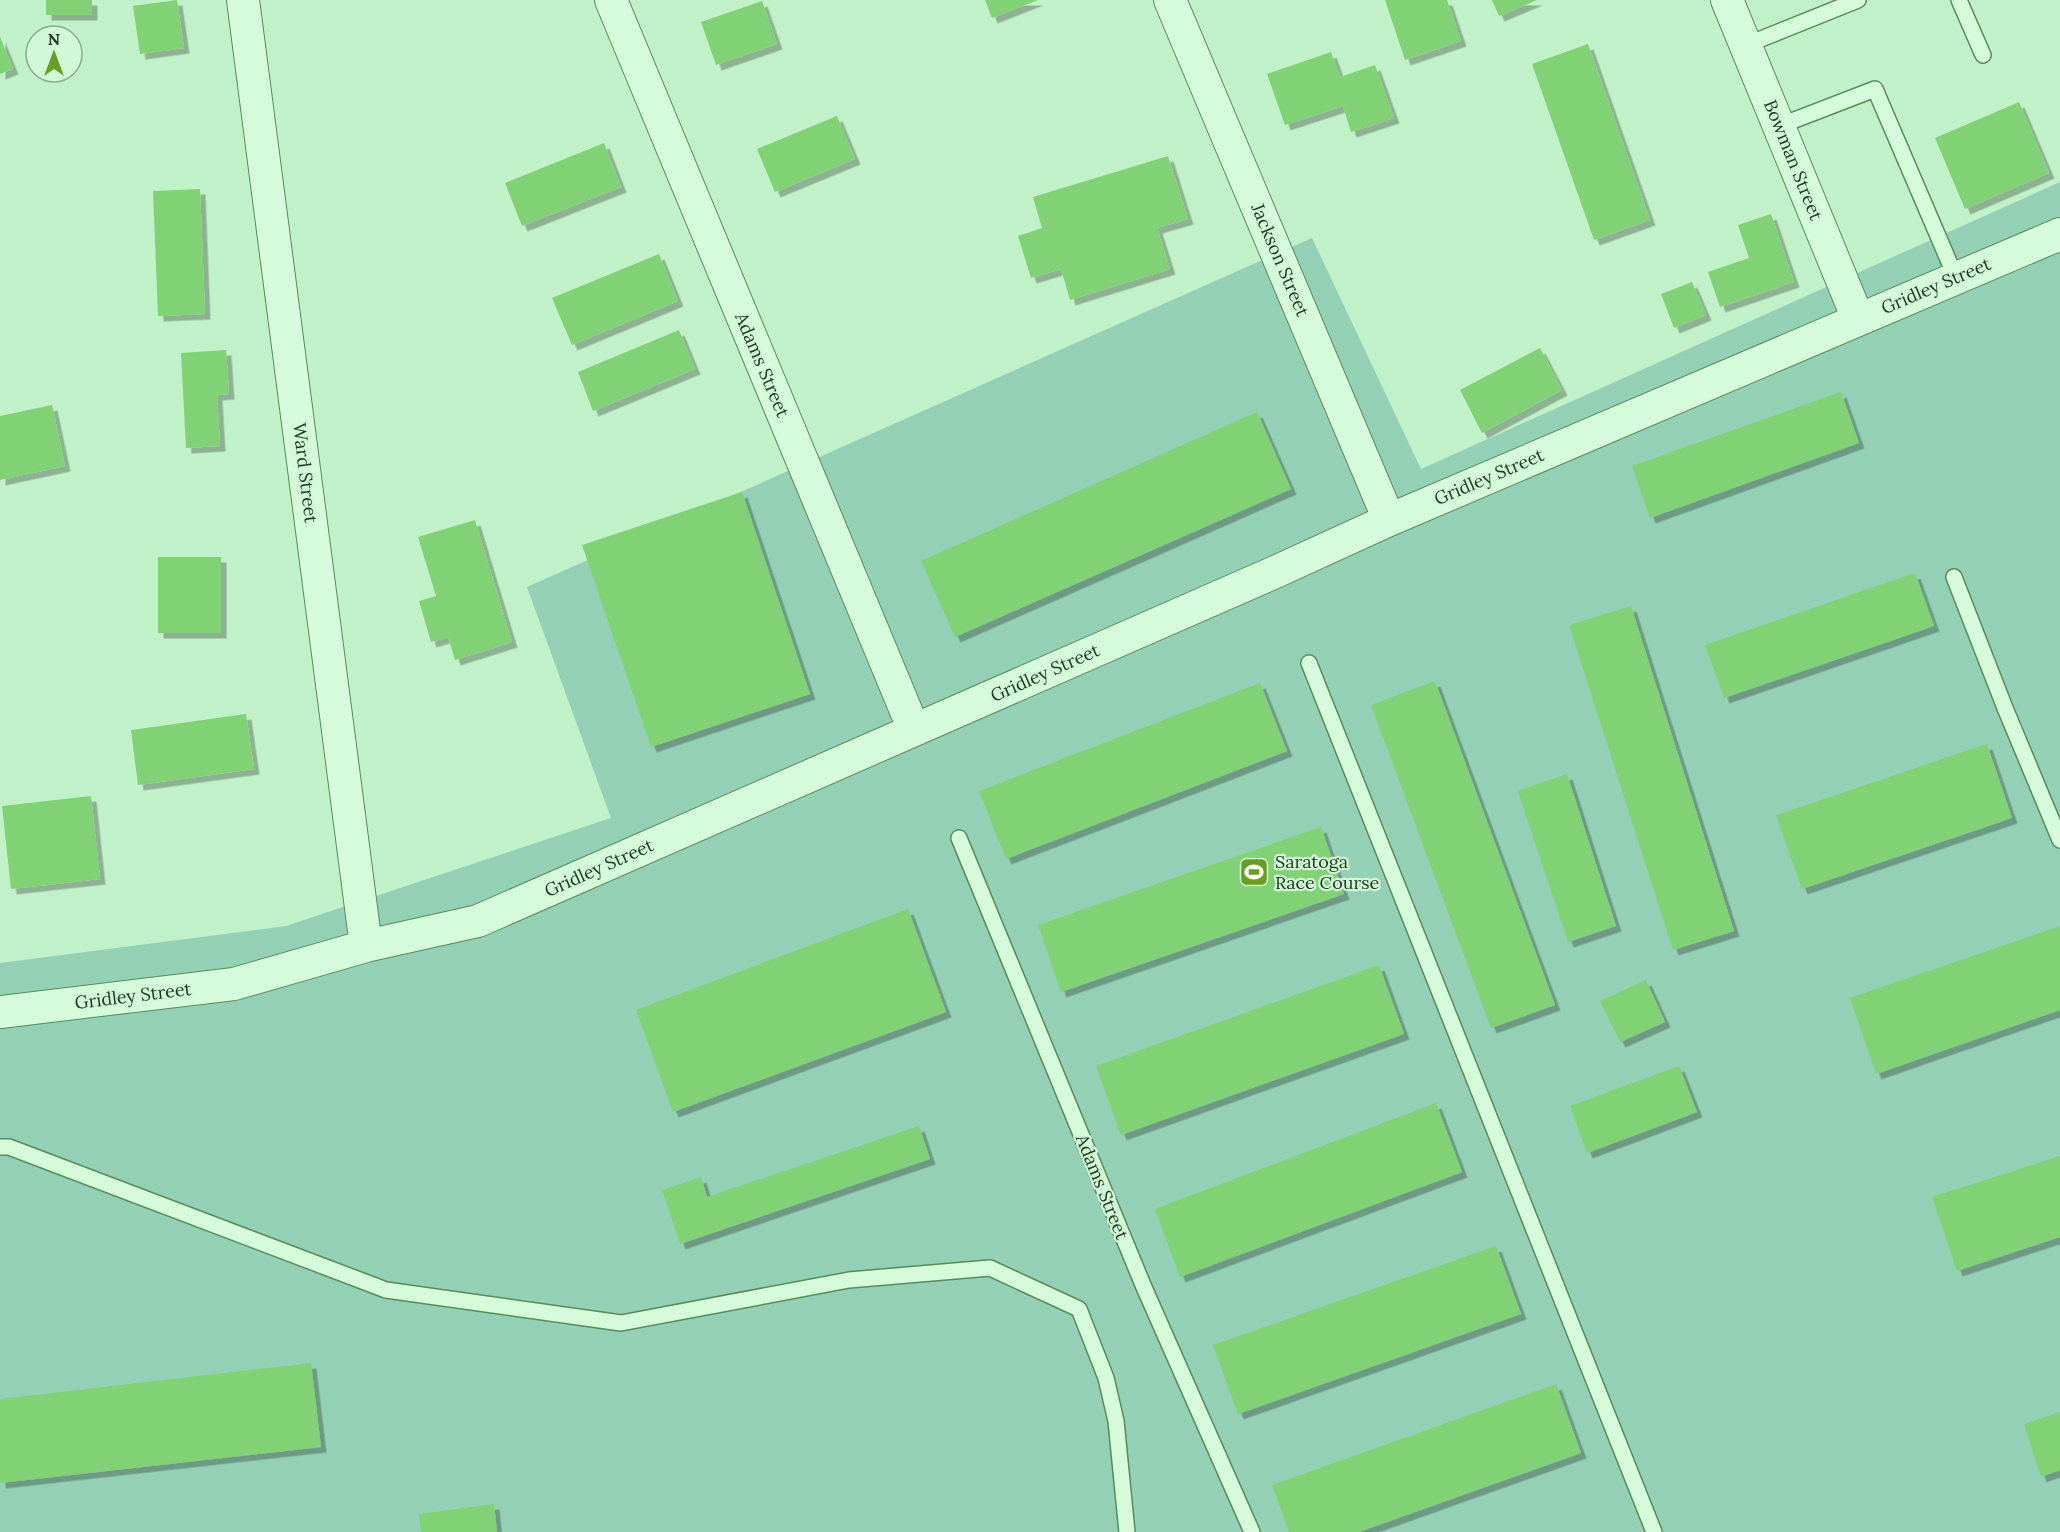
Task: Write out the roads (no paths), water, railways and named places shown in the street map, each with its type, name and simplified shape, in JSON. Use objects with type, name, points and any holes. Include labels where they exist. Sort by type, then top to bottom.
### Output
[{"type":"street","name":"Ward Street","points":[[243,0],[366,946]]},
{"type":"street","name":"Adams Street","points":[[611,0],[914,730]]},
{"type":"street","name":"Jackson Street","points":[[1170,0],[1389,520]]},
{"type":"street","name":"Bowman Street","points":[[1727,0],[1858,319]]},
{"type":"street","name":"Gridley Street","points":[[0,1012],[234,984],[366,946],[478,921],[1262,578],[1389,520],[2060,234]]},
{"type":"lane","points":[[1746,45],[1858,0]]},
{"type":"lane","points":[[1959,0],[1983,56]]},
{"type":"lane","points":[[1779,126],[1875,89],[1956,278]]},
{"type":"lane","points":[[1954,577],[2060,840]]},
{"type":"lane","points":[[1309,663],[1654,1532]]},
{"type":"lane","name":"Adams Street","points":[[959,838],[1143,1285],[1252,1532]]},
{"type":"lane","points":[[0,1147],[9,1146],[386,1290],[621,1323],[849,1280],[990,1268],[1079,1309],[1106,1378],[1116,1421],[1127,1532]]},
{"type":"place","name":"Saratoga Race Course","points":[[1254,872]]}]
